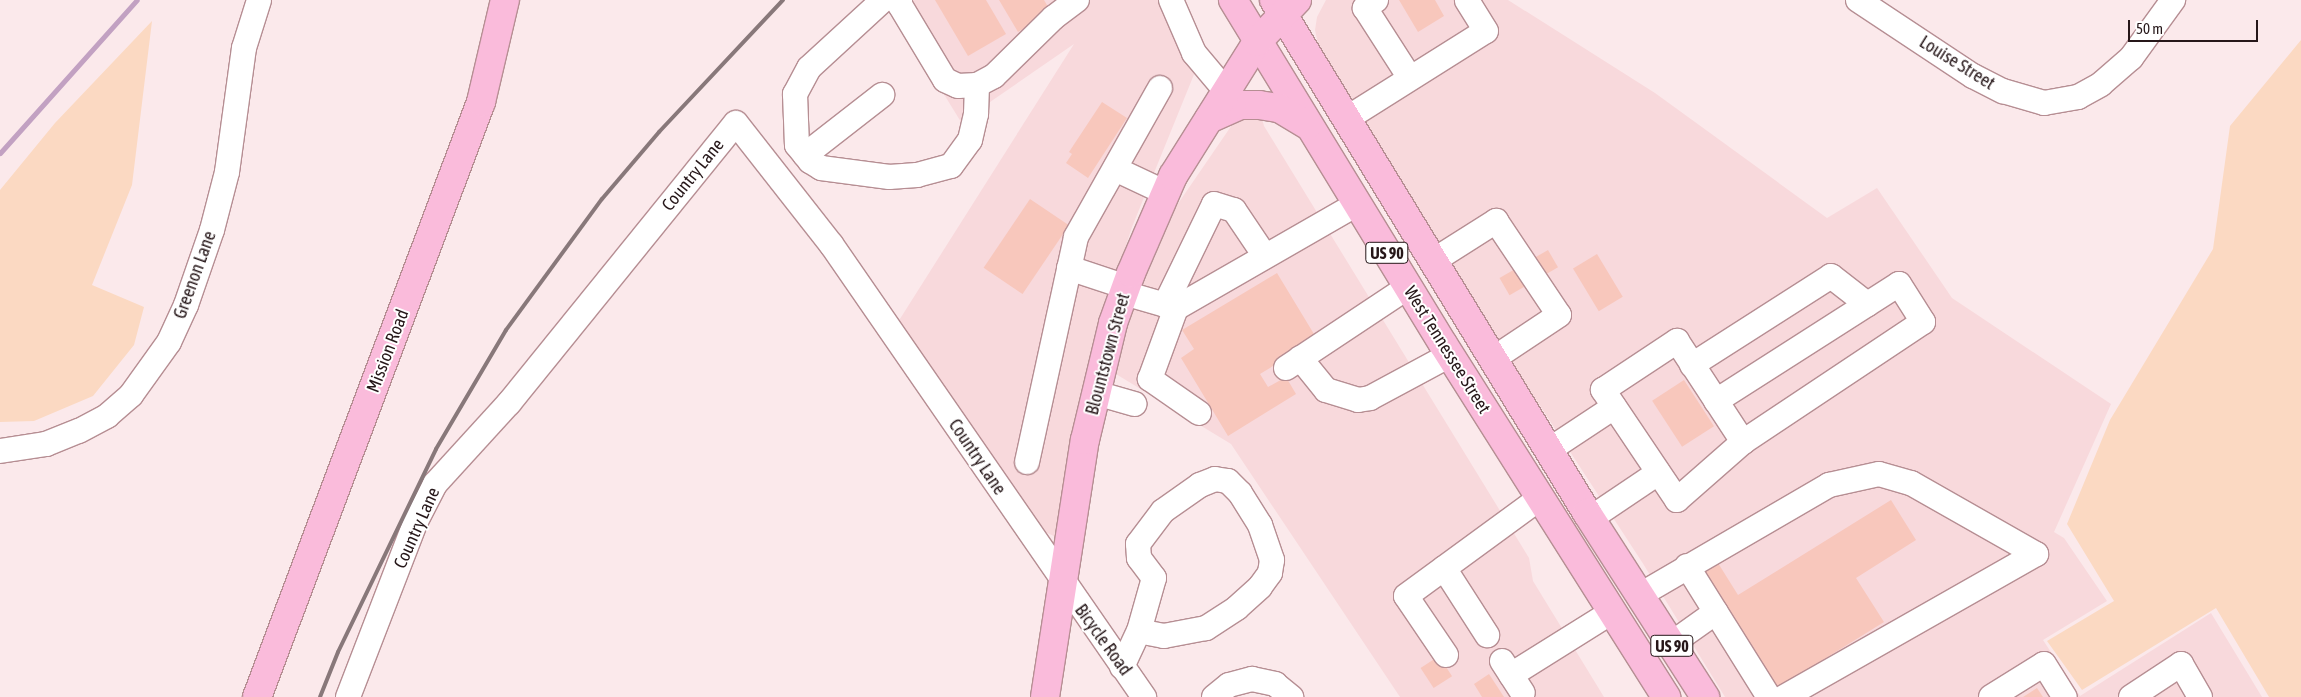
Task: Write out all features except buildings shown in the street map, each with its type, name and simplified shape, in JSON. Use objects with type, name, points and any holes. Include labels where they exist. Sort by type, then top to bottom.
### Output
[{"type":"main road","name":"Mission Road","points":[[257,697],[475,120],[505,0]]},
{"type":"main road","name":"West Tennessee Street","points":[[1233,0],[1450,355],[1666,697]]},
{"type":"main road","name":"Blountstown Street","points":[[1045,697],[1085,440],[1125,290],[1166,192],[1226,91],[1257,42],[1284,5]]},
{"type":"main road","name":"West Tennessee Street","points":[[1284,5],[1346,119],[1591,518],[1705,697]]},
{"type":"main road","points":[[1209,119],[1241,105],[1259,105],[1279,108],[1309,127]]},
{"type":"main road","points":[[1612,612],[1640,595]]},
{"type":"street","name":"Greenon Lane","points":[[0,451],[46,444],[80,431],[107,416],[131,395],[169,342],[186,305],[214,220],[227,172],[244,48],[259,0]]},
{"type":"street","points":[[883,0],[809,68],[801,80],[795,94],[794,131],[797,145],[805,155],[822,168],[859,175],[889,177],[938,171],[960,158],[970,140],[976,114],[977,85]]},
{"type":"street","points":[[900,0],[900,5],[945,80],[958,86],[977,85],[994,76],[1053,18],[1078,0]]},
{"type":"street","points":[[1171,0],[1194,53],[1226,91]]},
{"type":"street","points":[[1376,0],[1365,8],[1410,78]]},
{"type":"street","points":[[1346,119],[1486,31],[1468,0]]},
{"type":"street","name":"Louise Street","points":[[1858,0],[1973,76],[2003,91],[2030,101],[2064,101],[2101,84],[2131,58],[2173,0]]},
{"type":"street","points":[[1027,462],[1076,237],[1160,88]]},
{"type":"street","points":[[805,155],[882,95]]},
{"type":"street","name":"Country Lane","points":[[348,697],[416,521],[435,484],[509,403],[736,123],[831,244],[1062,583]]},
{"type":"street","points":[[1115,169],[1166,192]]},
{"type":"street","points":[[1199,413],[1150,379],[1171,306],[1214,204],[1234,210],[1265,256]]},
{"type":"street","points":[[1069,268],[1171,306],[1357,204]]},
{"type":"street","points":[[1433,261],[1496,221],[1559,315],[1493,359]]},
{"type":"street","points":[[1692,365],[1831,276],[1867,304]]},
{"type":"street","points":[[1716,401],[1899,284],[1923,322],[1743,442],[1677,500],[1604,390],[1677,341],[1692,365],[1743,442]]},
{"type":"street","points":[[1408,287],[1293,363],[1326,390],[1358,400],[1370,398],[1450,355]]},
{"type":"street","points":[[1096,393],[1134,404]]},
{"type":"street","points":[[1549,450],[1614,407]]},
{"type":"street","points":[[1591,518],[1658,473]]},
{"type":"street","points":[[1640,595],[1829,484],[1879,474],[1911,483],[2036,554],[1784,697]]},
{"type":"street","points":[[1122,667],[1138,631],[1154,578],[1139,558],[1138,544],[1163,511],[1200,485],[1215,479],[1228,481],[1240,492],[1260,525],[1272,560],[1270,573],[1260,587],[1237,608],[1206,628],[1164,636],[1138,631]]},
{"type":"street","points":[[1446,655],[1406,596],[1540,498]]},
{"type":"street","points":[[1687,566],[1769,697]]},
{"type":"street","points":[[1444,568],[1487,635]]},
{"type":"street","name":"Bicycle Road","points":[[1062,583],[1144,697]]},
{"type":"street","points":[[1512,676],[1612,612]]},
{"type":"street","points":[[1671,644],[1716,612]]},
{"type":"street","points":[[1991,697],[2044,664],[2065,697]]},
{"type":"street","points":[[2140,695],[2180,664],[2200,697]]},
{"type":"street","points":[[1214,697],[1229,685],[1252,679],[1275,684],[1291,697]]},
{"type":"shaded area","points":[[886,0],[1163,0],[1195,72],[1132,227],[1099,328],[1056,537],[1032,526],[898,322],[1074,44],[961,122]]},
{"type":"shaded area","points":[[1326,0],[1508,0],[1655,93],[1827,218],[1877,188],[1952,298],[2111,404],[2054,532],[2064,538],[2107,601],[2043,640],[2080,696],[2211,613],[2262,697],[1725,697],[1642,562],[1420,222],[1320,53],[1315,30],[1317,17]]},
{"type":"shaded area","points":[[152,21],[132,185],[92,285],[144,307],[134,345],[93,396],[34,421],[0,422],[0,190],[55,123]]},
{"type":"shaded area","points":[[2301,40],[2301,697],[2269,697],[2216,608],[2082,690],[2047,641],[2114,601],[2067,524],[2110,420],[2213,249],[2230,126]]},
{"type":"shaded area","points":[[1261,115],[1264,126],[1529,558],[1533,581],[1604,697],[1400,697],[1231,444],[1111,371],[1129,311],[1173,211],[1236,119]]},
{"type":"waterway","points":[[0,153],[137,0]]},
{"type":"railway","points":[[320,697],[338,652],[436,449],[506,330],[602,199],[659,132],[783,0]]}]
